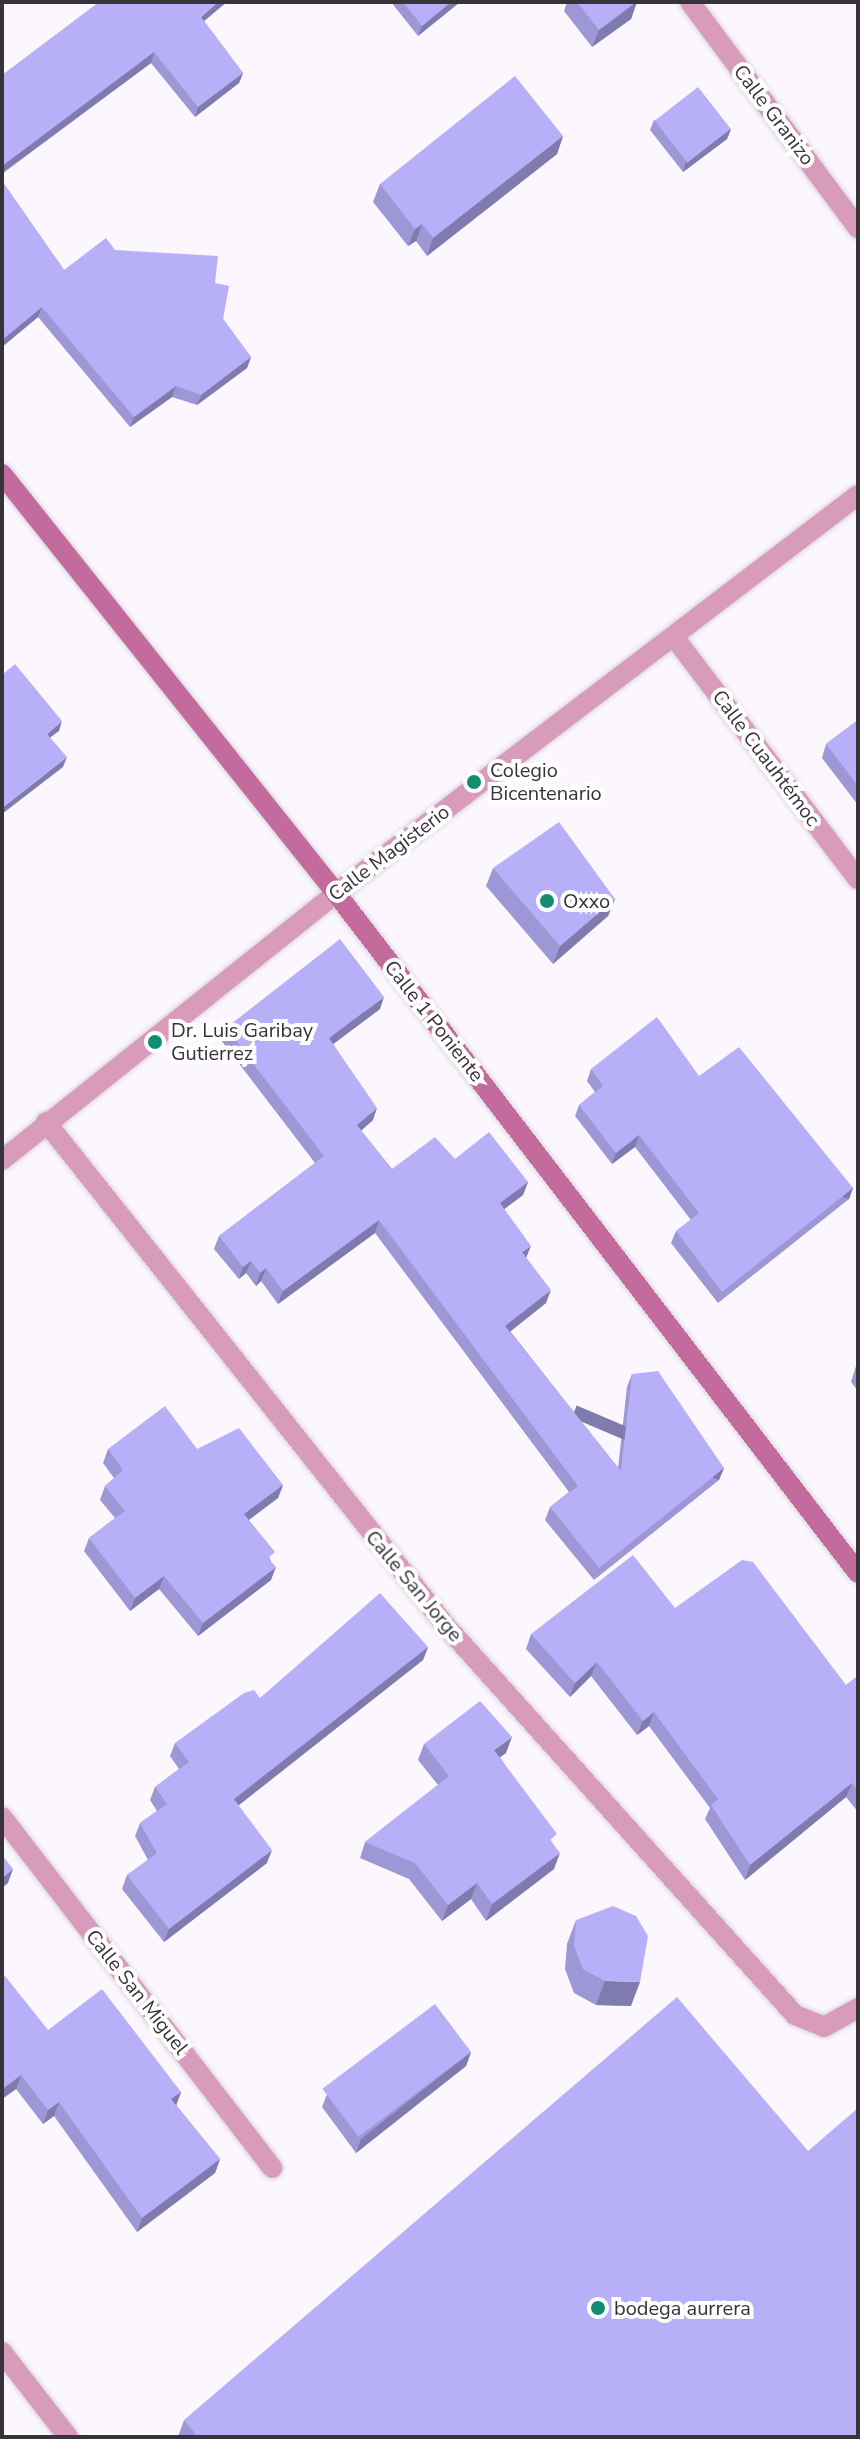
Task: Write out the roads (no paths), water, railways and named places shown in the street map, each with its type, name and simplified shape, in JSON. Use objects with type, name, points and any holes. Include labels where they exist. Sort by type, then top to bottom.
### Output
[{"type":"main road","name":"Calle 1 Poniente","points":[[2,474],[336,893],[858,1573]]},
{"type":"street","name":"Calle Granizo","points":[[690,2],[858,228]]},
{"type":"street","name":"Calle Magisterio","points":[[2,1160],[336,893],[858,495]]},
{"type":"street","name":"Calle Cuauhtémoc","points":[[674,637],[858,879]]},
{"type":"street","name":"Calle San Jorge","points":[[46,1122],[446,1626],[810,2025],[840,2023],[858,2008]]},
{"type":"street","name":"Calle San Miguel","points":[[2,1817],[272,2168]]},
{"type":"street","points":[[2,2352],[68,2437]]},
{"type":"place","name":"Colegio Bicentenario","points":[[474,782]]},
{"type":"place","name":"Oxxo","points":[[547,901]]},
{"type":"place","name":"Dr. Luis Garibay Gutierrez","points":[[155,1042]]},
{"type":"place","name":"bodega aurrera","points":[[598,2308]]}]
